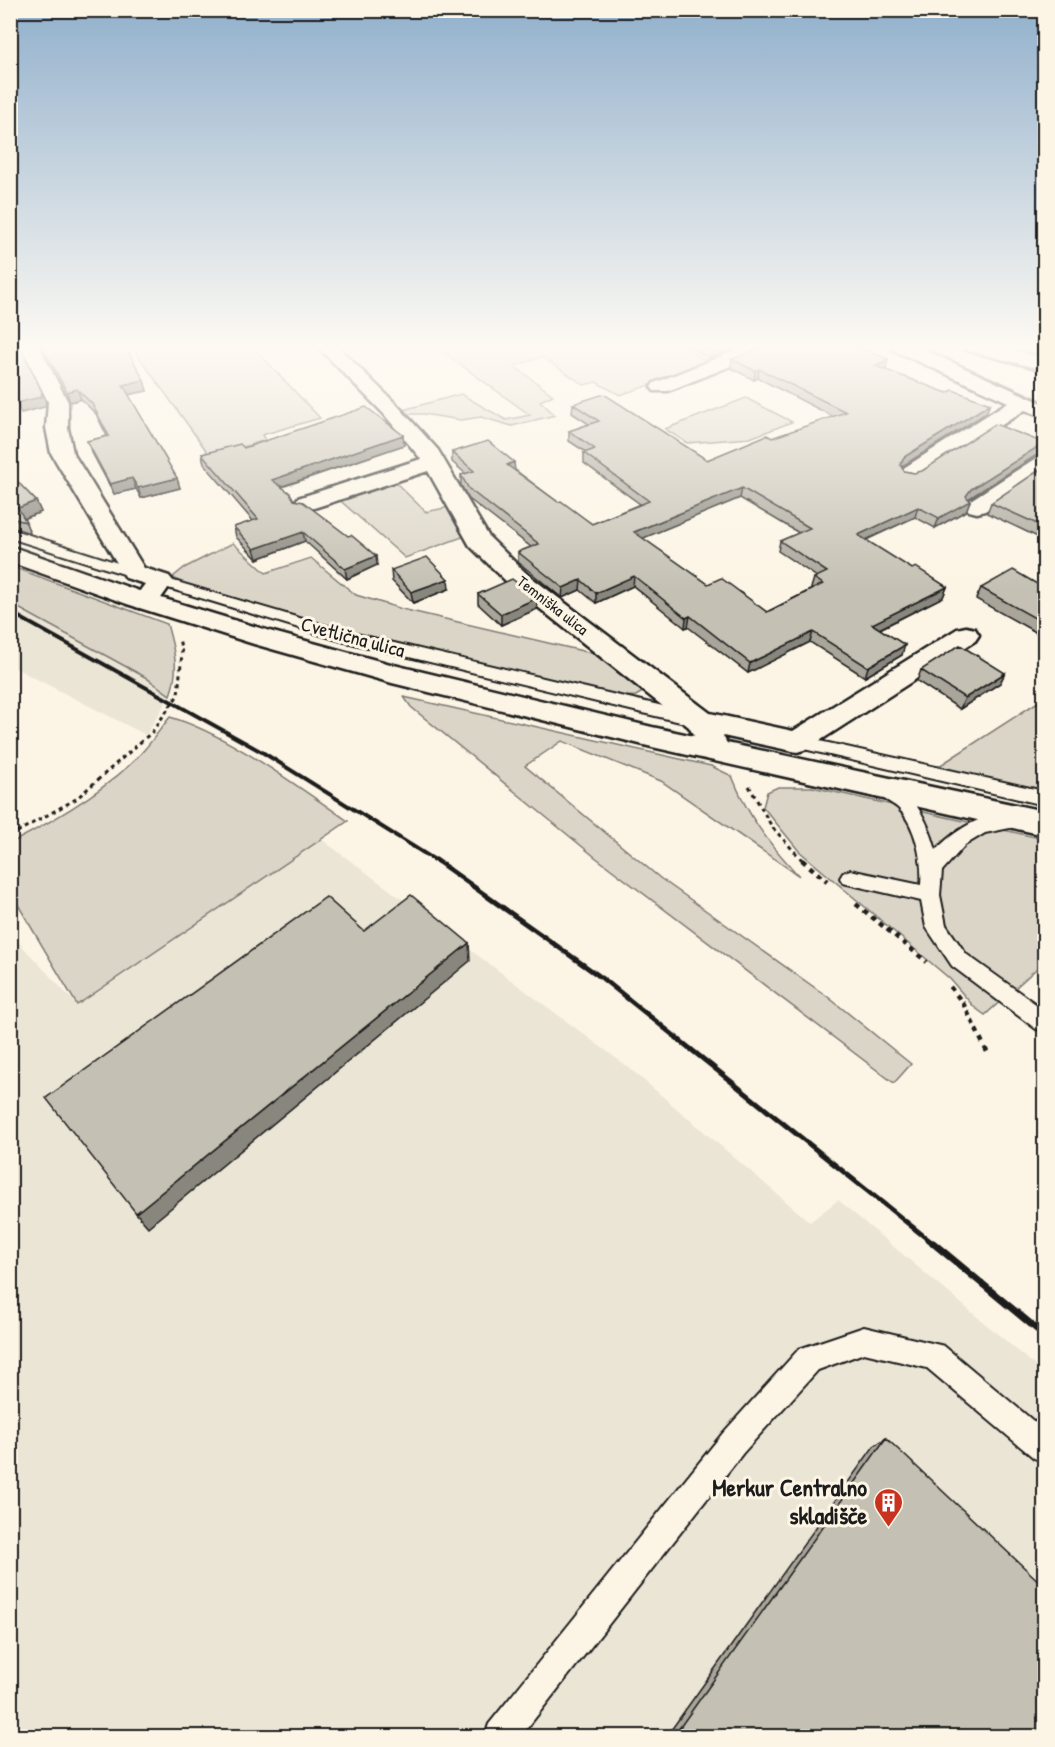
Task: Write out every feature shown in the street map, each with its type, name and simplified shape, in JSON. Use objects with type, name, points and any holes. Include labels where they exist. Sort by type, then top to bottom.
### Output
[{"type":"street","points":[[57,428],[62,453],[135,573]]},
{"type":"street","name":"Temniška ulica","points":[[406,428],[430,455],[479,541],[518,579],[701,721]]},
{"type":"street","points":[[910,474],[983,428]]},
{"type":"street","points":[[306,503],[433,462]]},
{"type":"street","points":[[977,506],[1044,463]]},
{"type":"street","points":[[10,553],[94,585],[152,591],[173,610],[288,647],[393,676],[878,786],[1039,814]]},
{"type":"street","name":"Cvetlična ulica","points":[[135,573],[152,591]]},
{"type":"street","points":[[701,721],[796,742],[966,635]]},
{"type":"street","points":[[701,721],[715,749]]},
{"type":"lane","name":"Cvetlična ulica","points":[[10,533],[135,573]]},
{"type":"lane","name":"Cvetlična ulica","points":[[152,591],[701,721]]},
{"type":"lane","points":[[796,742],[1039,814]]},
{"type":"lane","points":[[878,786],[905,804],[916,819],[932,870],[930,895],[936,927],[959,960],[1043,1018]]},
{"type":"lane","points":[[932,870],[947,848],[969,830],[1001,820],[1039,814]]},
{"type":"lane","points":[[850,878],[930,895]]},
{"type":"lane","points":[[501,1737],[733,1443],[809,1359],[864,1340],[934,1356],[1044,1448]]},
{"type":"path","points":[[10,836],[75,799],[152,732],[178,695],[182,653],[173,610]]},
{"type":"shaded area","points":[[190,428],[287,428],[262,435],[265,440],[211,457]]},
{"type":"shaded area","points":[[777,428],[750,438],[687,443],[665,429]]},
{"type":"shaded area","points":[[391,478],[426,512],[449,507],[465,536],[405,558],[335,496]]},
{"type":"shaded area","points":[[233,543],[266,573],[311,558],[356,595],[402,609],[604,656],[643,683],[644,691],[636,696],[617,697],[346,630],[183,584],[173,577],[184,568]]},
{"type":"shaded area","points":[[10,566],[167,624],[174,651],[175,668],[170,695],[145,677],[11,604]]},
{"type":"shaded area","points":[[10,610],[30,615],[145,677],[170,695],[146,735],[11,666]]},
{"type":"shaded area","points":[[404,697],[711,766],[732,776],[745,805],[760,829],[799,876],[661,781],[562,741],[525,766],[660,878],[828,997],[911,1064],[894,1083],[595,857],[411,707]]},
{"type":"shaded area","points":[[1044,698],[1044,792],[936,768]]},
{"type":"shaded area","points":[[170,717],[239,748],[348,821],[77,1005],[11,893],[11,843],[63,814],[116,777],[144,750]]},
{"type":"shaded area","points":[[778,787],[812,787],[1044,839],[1044,962],[985,1015],[974,1007],[950,979],[799,851],[763,807],[767,792]]},
{"type":"shaded area","points":[[321,839],[628,1067],[810,1222],[838,1200],[1044,1373],[1044,1736],[11,1736],[10,933],[77,1005]]},
{"type":"building","points":[[104,428],[148,428],[177,478],[138,488],[132,478],[110,484],[87,441],[109,436]]},
{"type":"building","points":[[305,428],[393,428],[403,435],[272,480],[290,493],[294,500],[303,502],[348,536],[351,535],[376,556],[345,569],[303,532],[254,549],[234,527],[258,519],[202,454],[240,444],[244,448]]},
{"type":"building","points":[[579,428],[656,428],[707,460],[767,435],[772,438],[802,428],[952,428],[904,457],[900,465],[904,471],[914,473],[922,471],[990,428],[1004,428],[1044,443],[1044,445],[971,489],[966,496],[970,501],[939,518],[918,507],[858,535],[912,569],[916,567],[947,587],[872,624],[905,645],[868,667],[813,632],[750,663],[690,616],[686,618],[634,576],[596,593],[581,580],[563,588],[518,552],[539,544],[469,489],[461,475],[474,471],[452,452],[488,441],[514,462],[507,465],[592,524],[649,501],[584,453],[595,449],[569,431]],"holes":[[[742,488],[810,528],[780,541],[827,572],[814,578],[823,584],[767,612],[721,578],[708,584],[634,532]]]},
{"type":"building","points":[[1044,467],[1044,527],[991,503]]},
{"type":"building","points":[[10,474],[36,501],[18,508],[26,522],[10,518]]},
{"type":"building","points":[[427,557],[448,579],[411,592],[391,570]]},
{"type":"building","points":[[1013,570],[1044,588],[1044,621],[1042,622],[981,588]]},
{"type":"building","points":[[512,579],[537,598],[501,614],[478,594]]},
{"type":"building","points":[[960,645],[1005,673],[965,698],[921,670]]},
{"type":"building","points":[[411,895],[469,943],[136,1213],[46,1098],[326,897],[364,931]]},
{"type":"building","name":"Merkur Centralno skladišče","points":[[886,1438],[1044,1586],[1044,1737],[673,1737]]},
{"type":"railway","points":[[10,612],[262,752],[438,862]]},
{"type":"railway","points":[[436,860],[602,978],[935,1245]]},
{"type":"railway","points":[[933,1243],[1044,1335]]},
{"type":"place","name":"Merkur Centralno skladišče","points":[[888,1528]]}]
